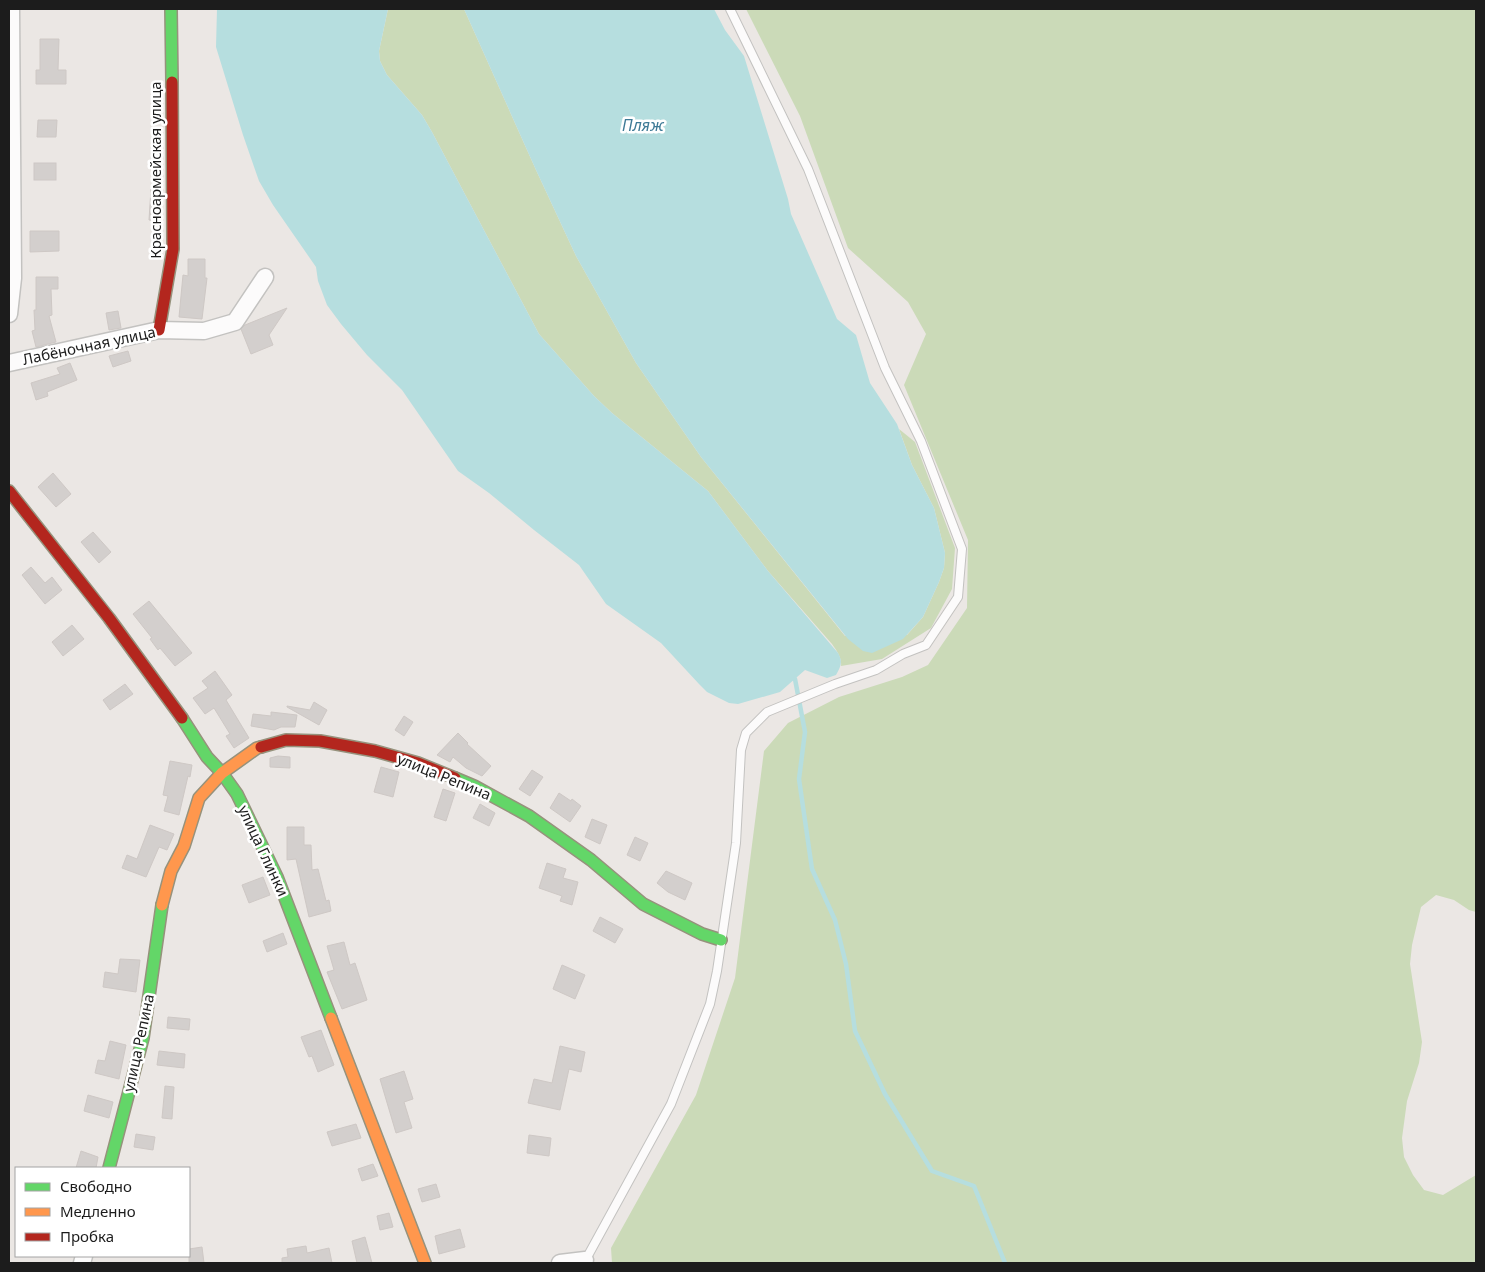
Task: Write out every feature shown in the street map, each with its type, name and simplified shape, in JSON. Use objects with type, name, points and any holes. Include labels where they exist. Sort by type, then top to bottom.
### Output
[{"type":"street","points":[[9,314],[13,278],[11,9]]},
{"type":"street","name":"Красноармейская улица","points":[[159,330],[173,249],[171,9]]},
{"type":"street","name":"Лабёночная улица","points":[[9,363],[159,330],[204,331],[235,322],[265,277]]},
{"type":"street","name":"улица Глинки","points":[[9,491],[109,618],[180,714],[207,757],[222,773],[237,794],[277,877],[425,1263]]},
{"type":"street","name":"улица Репина","points":[[109,1167],[143,1038],[164,900],[171,871],[184,846],[198,798],[222,773],[256,748],[286,740],[330,743],[375,751],[418,763],[474,786],[529,816],[591,860],[643,904],[702,934],[721,940]]},
{"type":"street","points":[[560,1263],[586,1262]]},
{"type":"lane","points":[[586,1262],[671,1104],[710,1004],[717,971],[736,843],[741,750],[746,733],[767,712],[835,684],[876,670],[903,654],[926,645],[958,597],[962,549],[921,441],[885,368],[808,169],[730,9]]},
{"type":"green space","points":[[388,9],[464,9],[576,256],[636,363],[701,457],[845,636],[907,635],[923,617],[939,582],[944,568],[945,553],[934,508],[912,465],[899,429],[915,442],[955,548],[952,589],[931,628],[882,659],[841,666],[840,657],[832,644],[768,571],[708,491],[612,413],[594,396],[539,334],[432,132],[422,115],[387,75],[380,61],[379,51]]},
{"type":"green space","points":[[746,9],[1476,9],[1476,912],[1469,910],[1454,900],[1436,895],[1421,907],[1412,945],[1410,964],[1422,1042],[1419,1063],[1407,1101],[1402,1138],[1404,1157],[1413,1175],[1424,1190],[1443,1195],[1476,1175],[1476,1263],[612,1263],[611,1248],[696,1095],[735,978],[764,751],[788,723],[839,697],[902,677],[928,665],[967,608],[968,540],[904,385],[926,334],[908,302],[848,248],[800,116]]},
{"type":"water","points":[[217,9],[388,9],[379,51],[380,61],[387,75],[422,115],[432,132],[539,334],[594,396],[612,413],[708,491],[768,571],[838,653],[841,664],[836,675],[827,678],[805,670],[780,692],[738,704],[729,703],[707,692],[661,643],[606,604],[579,565],[489,493],[458,471],[402,390],[367,355],[327,305],[318,281],[316,267],[273,205],[259,181],[216,47]]},
{"type":"water","name":"Пляж","points":[[464,9],[714,9],[725,30],[744,56],[791,214],[837,319],[856,335],[870,383],[897,424],[912,465],[934,508],[945,553],[944,568],[923,617],[903,639],[872,653],[863,651],[848,639],[701,457],[636,363],[576,256]]},
{"type":"building","points":[[40,39],[59,39],[58,70],[66,70],[66,84],[36,84],[36,70],[40,70]]},
{"type":"building","points":[[38,120],[57,120],[56,137],[37,137]]},
{"type":"building","points":[[34,163],[56,163],[56,180],[34,180]]},
{"type":"building","points":[[151,189],[159,189],[160,221],[149,220]]},
{"type":"building","points":[[30,231],[59,231],[59,251],[30,252]]},
{"type":"building","points":[[188,259],[205,259],[205,278],[207,278],[202,319],[179,317],[183,275],[188,276]]},
{"type":"building","points":[[36,277],[58,277],[58,289],[51,289],[52,315],[49,316],[56,342],[36,347],[32,331],[35,330]]},
{"type":"building","points":[[287,308],[269,335],[273,345],[251,354],[241,329],[245,325]]},
{"type":"building","points":[[118,311],[121,328],[109,330],[106,313]]},
{"type":"building","points":[[128,351],[131,361],[113,367],[109,356]]},
{"type":"building","points":[[70,363],[77,380],[47,392],[48,396],[36,400],[31,383],[60,374],[57,368]]},
{"type":"building","points":[[53,473],[71,494],[56,507],[38,487]]},
{"type":"building","points":[[93,532],[111,552],[99,563],[81,542]]},
{"type":"building","points":[[31,567],[45,583],[52,577],[62,590],[45,604],[22,575]]},
{"type":"building","points":[[149,601],[192,653],[175,666],[160,648],[158,650],[150,639],[152,638],[133,614]]},
{"type":"building","points":[[72,625],[84,639],[63,656],[52,642]]},
{"type":"building","points":[[215,671],[232,695],[226,700],[249,738],[234,748],[226,736],[230,734],[214,708],[205,714],[193,698],[208,688],[202,681]]},
{"type":"building","points":[[125,684],[133,694],[110,710],[103,700]]},
{"type":"building","points":[[314,702],[327,710],[319,725],[287,707],[310,710]]},
{"type":"building","points":[[271,712],[297,715],[295,727],[281,727],[274,730],[251,726],[253,714],[271,716]]},
{"type":"building","points":[[404,716],[413,722],[404,736],[395,730]]},
{"type":"building","points":[[458,733],[491,766],[482,776],[466,768],[453,757],[450,762],[437,755]]},
{"type":"building","points":[[278,756],[290,757],[290,768],[270,767],[270,758]]},
{"type":"building","points":[[170,761],[192,765],[179,815],[164,811],[168,796],[163,795]]},
{"type":"building","points":[[381,767],[399,772],[393,797],[374,792]]},
{"type":"building","points":[[532,770],[543,777],[530,796],[519,789]]},
{"type":"building","points":[[443,789],[455,793],[446,821],[434,817]]},
{"type":"building","points":[[559,793],[581,806],[570,822],[550,808]]},
{"type":"building","points":[[480,804],[495,813],[489,826],[473,818]]},
{"type":"building","points":[[592,819],[607,825],[600,844],[585,837]]},
{"type":"building","points":[[150,825],[174,834],[167,850],[159,847],[146,877],[122,868],[127,855],[137,859]]},
{"type":"building","points":[[287,827],[304,827],[304,845],[311,845],[312,870],[318,869],[326,901],[329,900],[331,911],[309,917],[296,859],[287,860]]},
{"type":"building","points":[[635,837],[648,843],[640,861],[627,855]]},
{"type":"building","points":[[547,863],[566,869],[563,878],[578,882],[572,905],[560,901],[562,896],[539,888]]},
{"type":"building","points":[[666,871],[692,883],[685,900],[668,892],[657,883]]},
{"type":"building","points":[[263,877],[270,895],[249,903],[242,885]]},
{"type":"building","points":[[600,917],[623,929],[615,943],[593,931]]},
{"type":"building","points":[[283,933],[287,944],[267,952],[263,941]]},
{"type":"building","points":[[344,942],[350,965],[355,963],[367,1000],[342,1009],[327,972],[334,970],[327,946]]},
{"type":"building","points":[[120,959],[140,960],[136,992],[103,987],[105,972],[118,974]]},
{"type":"building","points":[[562,965],[585,975],[575,999],[553,989]]},
{"type":"building","points":[[168,1017],[190,1019],[189,1030],[167,1028]]},
{"type":"building","points":[[321,1030],[334,1065],[318,1072],[312,1056],[309,1057],[301,1037]]},
{"type":"building","points":[[110,1041],[126,1045],[119,1079],[95,1073],[98,1060],[105,1061]]},
{"type":"building","points":[[560,1046],[585,1052],[581,1072],[569,1069],[560,1110],[528,1103],[534,1079],[552,1083]]},
{"type":"building","points":[[159,1051],[185,1054],[184,1068],[157,1065]]},
{"type":"building","points":[[404,1071],[413,1099],[404,1102],[412,1128],[396,1133],[380,1079]]},
{"type":"building","points":[[165,1086],[174,1087],[172,1119],[162,1118]]},
{"type":"building","points":[[88,1095],[113,1102],[109,1118],[84,1111]]},
{"type":"building","points":[[356,1124],[361,1138],[332,1146],[327,1132]]},
{"type":"building","points":[[136,1134],[155,1137],[153,1150],[134,1147]]},
{"type":"building","points":[[529,1135],[551,1138],[549,1156],[527,1153]]},
{"type":"building","points":[[81,1151],[98,1157],[96,1167],[76,1167]]},
{"type":"building","points":[[373,1164],[378,1176],[362,1181],[358,1169]]},
{"type":"building","points":[[436,1184],[440,1197],[422,1202],[418,1189]]},
{"type":"building","points":[[389,1213],[393,1227],[380,1230],[377,1216]]},
{"type":"building","points":[[460,1229],[465,1247],[439,1254],[435,1236]]},
{"type":"building","points":[[365,1237],[372,1263],[357,1263],[352,1241]]},
{"type":"building","points":[[306,1246],[307,1253],[329,1248],[332,1263],[282,1263],[282,1258],[288,1257],[287,1249]]},
{"type":"building","points":[[202,1247],[204,1263],[189,1263],[190,1249]]},
{"type":"waterway","points":[[795,679],[805,732],[799,779],[812,869],[835,920],[846,964],[855,1031],[885,1094],[932,1171],[974,1186],[1005,1263]]},
{"type":"traffic: fast","points":[[171,9],[172,82]]},
{"type":"traffic: fast","points":[[182,718],[207,757],[222,773],[237,794],[277,877],[331,1018]]},
{"type":"traffic: fast","points":[[455,778],[474,786],[529,816],[591,860],[643,904],[702,934],[721,940]]},
{"type":"traffic: fast","points":[[109,1167],[143,1038],[162,905]]},
{"type":"traffic: slow","points":[[162,905],[171,871],[184,846],[199,798],[222,773],[261,747]]},
{"type":"traffic: slow","points":[[331,1018],[425,1263]]},
{"type":"traffic: jam","points":[[159,330],[173,249],[172,82]]},
{"type":"traffic: jam","points":[[9,491],[109,618],[182,718]]},
{"type":"traffic: jam","points":[[261,747],[286,740],[320,741],[375,751],[418,763],[455,778]]}]
